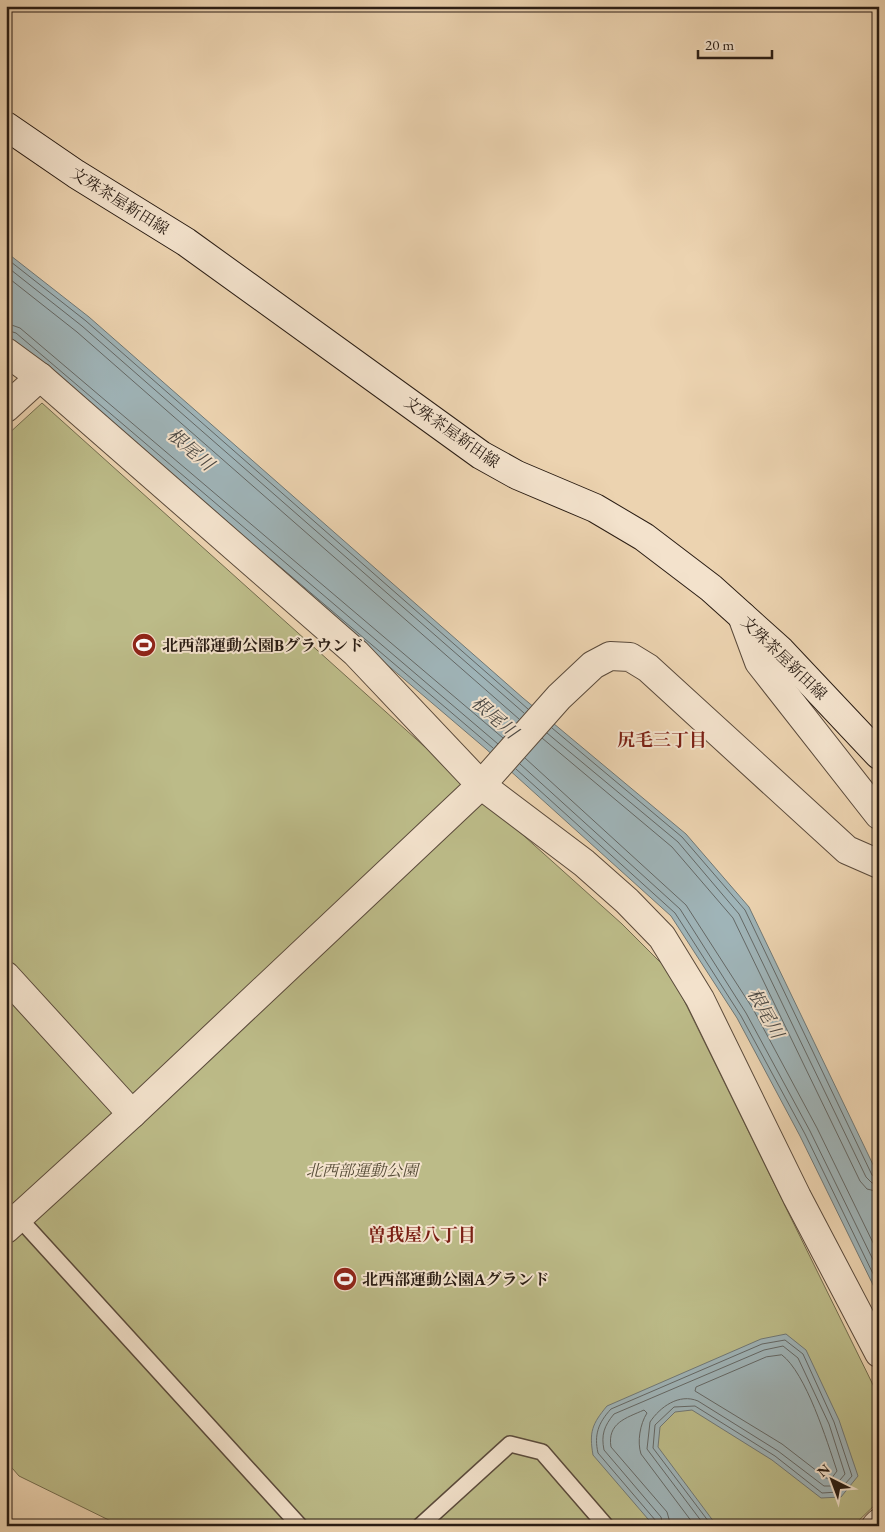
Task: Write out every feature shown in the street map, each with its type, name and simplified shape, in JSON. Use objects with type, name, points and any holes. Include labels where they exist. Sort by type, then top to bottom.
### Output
[{"type":"street","name":"文殊茶屋新田線","points":[[6,126],[76,174],[186,242],[481,455],[517,476],[595,508],[644,537],[710,588],[781,651],[879,755]]},
{"type":"street","points":[[6,352],[40,377],[356,654],[482,785],[584,862],[627,901],[662,937],[700,999],[797,1197],[879,1353]]},
{"type":"street","points":[[6,408],[40,377]]},
{"type":"street","points":[[742,616],[759,662],[879,815]]},
{"type":"street","points":[[13,1223],[132,1114],[482,785],[559,697],[593,665],[610,656],[630,657],[648,668],[847,850],[879,864]]},
{"type":"street","points":[[6,976],[132,1114]]},
{"type":"lane","points":[[13,1223],[300,1526]]},
{"type":"lane","points":[[420,1526],[510,1444],[542,1452],[606,1526]]},
{"type":"green space","name":"北西部運動公園","points":[[42,403],[622,924],[670,972],[879,1397],[879,1501],[853,1526],[121,1526],[19,1476],[6,1461],[6,436]]},
{"type":"water","name":"根尾川","points":[[6,252],[89,317],[523,698],[686,834],[749,907],[879,1177],[879,1297],[800,1136],[737,1018],[671,916],[486,749],[6,340]]},
{"type":"water","points":[[786,1334],[806,1350],[839,1420],[858,1476],[841,1497],[821,1498],[772,1460],[692,1410],[675,1412],[660,1427],[658,1447],[717,1526],[654,1526],[593,1455],[591,1440],[598,1418],[607,1406],[761,1339]]},
{"type":"place","name":"北西部運動公園Bグラウンド","points":[[144,645]]},
{"type":"place","name":"北西部運動公園Aグランド","points":[[345,1279]]},
{"type":"district","name":"尻毛三丁目","points":[[662,739]]},
{"type":"district","name":"曽我屋八丁目","points":[[422,1234]]}]
